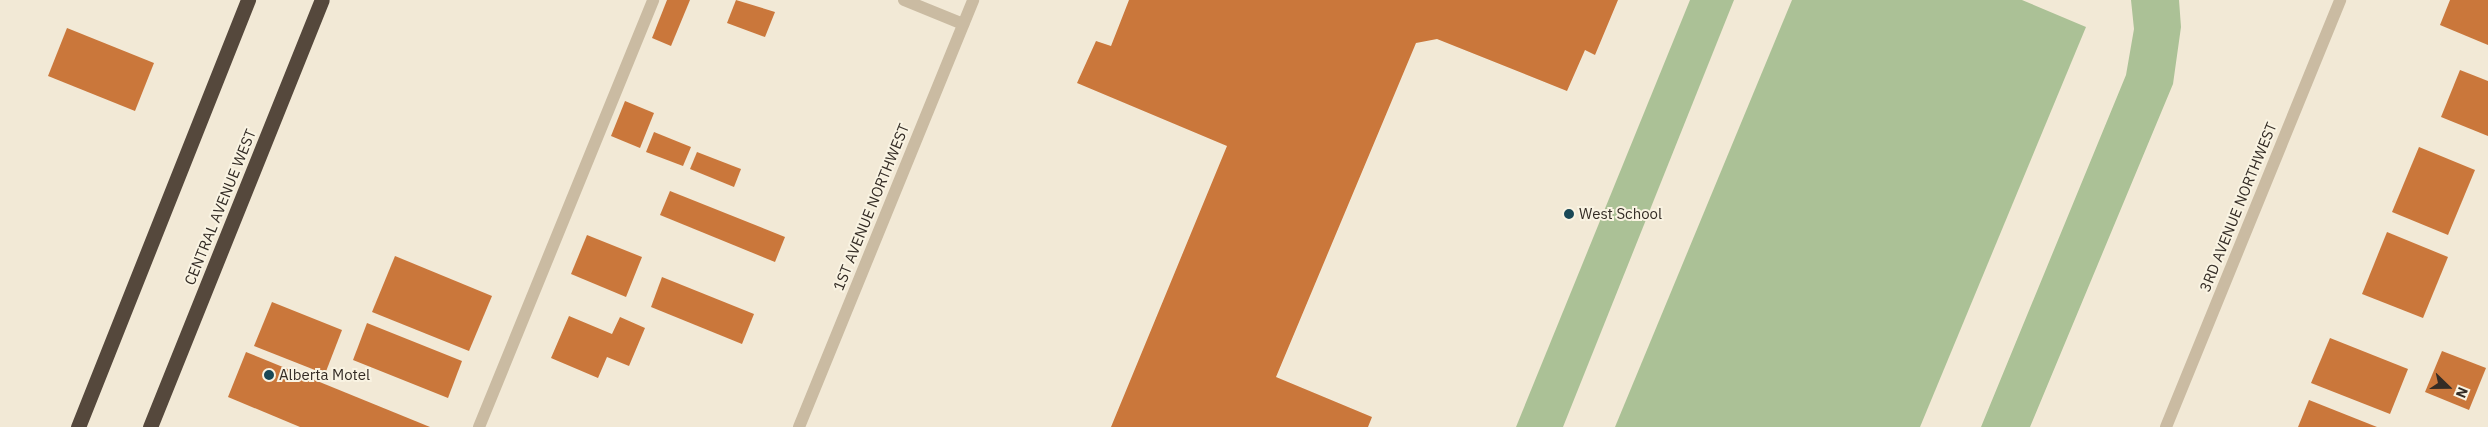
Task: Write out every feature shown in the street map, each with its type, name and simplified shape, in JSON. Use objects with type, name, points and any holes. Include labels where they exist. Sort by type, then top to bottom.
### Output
[{"type":"highway","points":[[78,427],[248,0]]},
{"type":"highway","name":"CENTRAL AVENUE WEST","points":[[150,427],[322,0]]},
{"type":"street","points":[[479,427],[653,0]]},
{"type":"street","points":[[904,0],[964,24]]},
{"type":"street","name":"1ST AVENUE NORTHWEST","points":[[799,427],[973,0]]},
{"type":"street","name":"3RD AVENUE NORTHWEST","points":[[2166,427],[2340,0]]},
{"type":"green space","points":[[1690,0],[1734,0],[1563,427],[1516,427]]},
{"type":"green space","points":[[1792,0],[2022,0],[2086,27],[1920,427],[1615,427]]},
{"type":"green space","points":[[2131,0],[2179,0],[2181,27],[2173,84],[2030,427],[1981,427],[2126,75],[2134,29]]},
{"type":"building","points":[[667,0],[690,0],[671,46],[652,38]]},
{"type":"building","points":[[736,0],[775,12],[765,37],[727,23]]},
{"type":"building","points":[[1129,0],[1618,0],[1595,55],[1585,50],[1567,91],[1437,39],[1416,43],[1276,377],[1372,417],[1368,427],[1111,427],[1227,146],[1077,83],[1096,41],[1111,46]]},
{"type":"building","points":[[2450,0],[2488,0],[2488,45],[2440,25]]},
{"type":"building","points":[[67,28],[154,63],[135,111],[48,76]]},
{"type":"building","points":[[2460,70],[2488,81],[2488,136],[2441,117]]},
{"type":"building","points":[[625,101],[654,113],[640,148],[611,136]]},
{"type":"building","points":[[654,132],[691,147],[683,166],[646,152]]},
{"type":"building","points":[[2419,147],[2475,170],[2448,235],[2392,212]]},
{"type":"building","points":[[697,152],[741,169],[734,187],[690,169]]},
{"type":"building","points":[[670,191],[785,237],[775,262],[660,215]]},
{"type":"building","points":[[2387,232],[2448,257],[2423,318],[2362,294]]},
{"type":"building","points":[[587,235],[642,257],[626,297],[571,274]]},
{"type":"building","points":[[395,256],[492,296],[469,351],[372,312]]},
{"type":"building","points":[[662,277],[754,314],[742,344],[651,307]]},
{"type":"building","points":[[272,302],[342,330],[325,374],[254,346]]},
{"type":"building","points":[[569,316],[612,334],[620,317],[645,328],[629,366],[607,357],[598,378],[551,358]]},
{"type":"building","points":[[367,323],[462,361],[448,398],[353,360]]},
{"type":"building","points":[[2330,338],[2408,369],[2390,414],[2311,383]]},
{"type":"building","points":[[2442,351],[2486,368],[2469,410],[2425,392]]},
{"type":"building","name":"Alberta Motel","points":[[246,352],[430,427],[300,427],[228,397]]},
{"type":"building","points":[[2309,400],[2377,427],[2298,427]]},
{"type":"place","name":"West School","points":[[1569,214]]},
{"type":"place","name":"Alberta Motel","points":[[269,375]]}]
